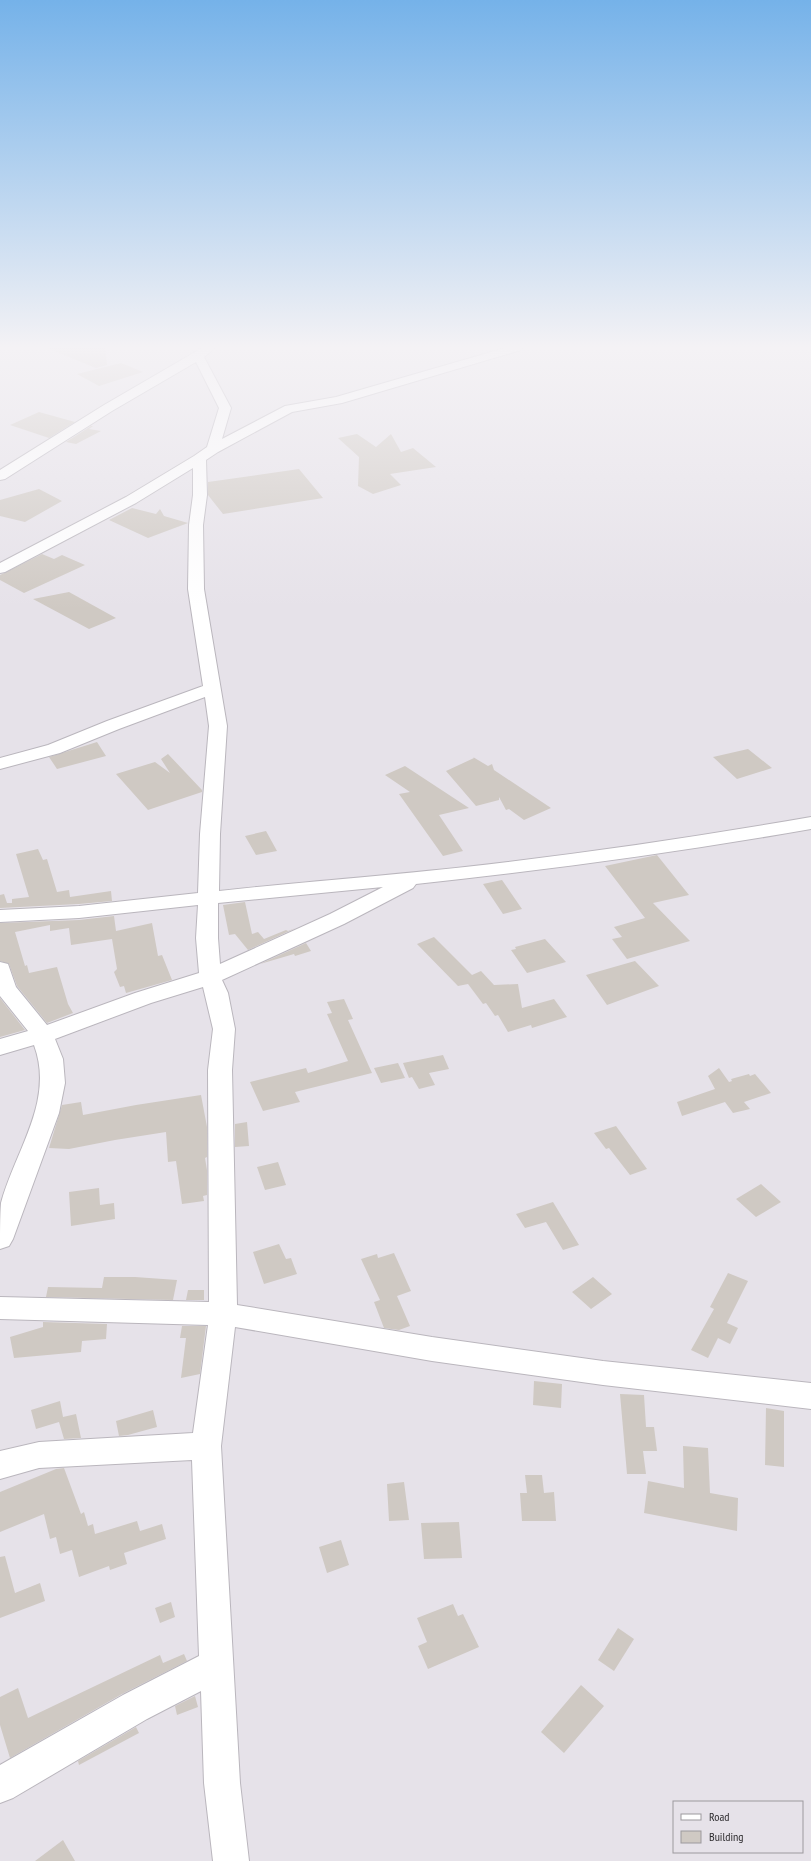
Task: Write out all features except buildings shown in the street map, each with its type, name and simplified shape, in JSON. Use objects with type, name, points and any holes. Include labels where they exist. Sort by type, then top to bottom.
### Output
[{"type":"street","points":[[0,476],[65,435]]},
{"type":"street","points":[[213,449],[217,435]]},
{"type":"street","points":[[0,568],[124,504],[200,459],[213,449],[240,435]]},
{"type":"street","points":[[200,459],[200,494],[196,526],[196,589],[218,726],[210,834],[209,898],[206,913],[206,938],[210,977],[217,994],[224,1029],[220,1070],[223,1314],[206,1446],[222,1783],[231,1861]]},
{"type":"street","points":[[0,764],[54,749],[113,725],[212,689]]},
{"type":"street","points":[[0,916],[88,911],[416,879],[613,856],[811,823]]},
{"type":"street","points":[[0,1047],[42,1035],[143,998],[210,977],[337,919],[416,879]]},
{"type":"street","points":[[0,969],[6,989],[25,1011],[42,1035],[51,1059],[52,1077],[47,1113],[0,1239]]},
{"type":"street","points":[[0,1308],[223,1314],[448,1352],[603,1373],[811,1396]]},
{"type":"street","points":[[0,1465],[39,1455],[206,1446]]},
{"type":"street","points":[[0,1784],[135,1707],[216,1666]]}]
